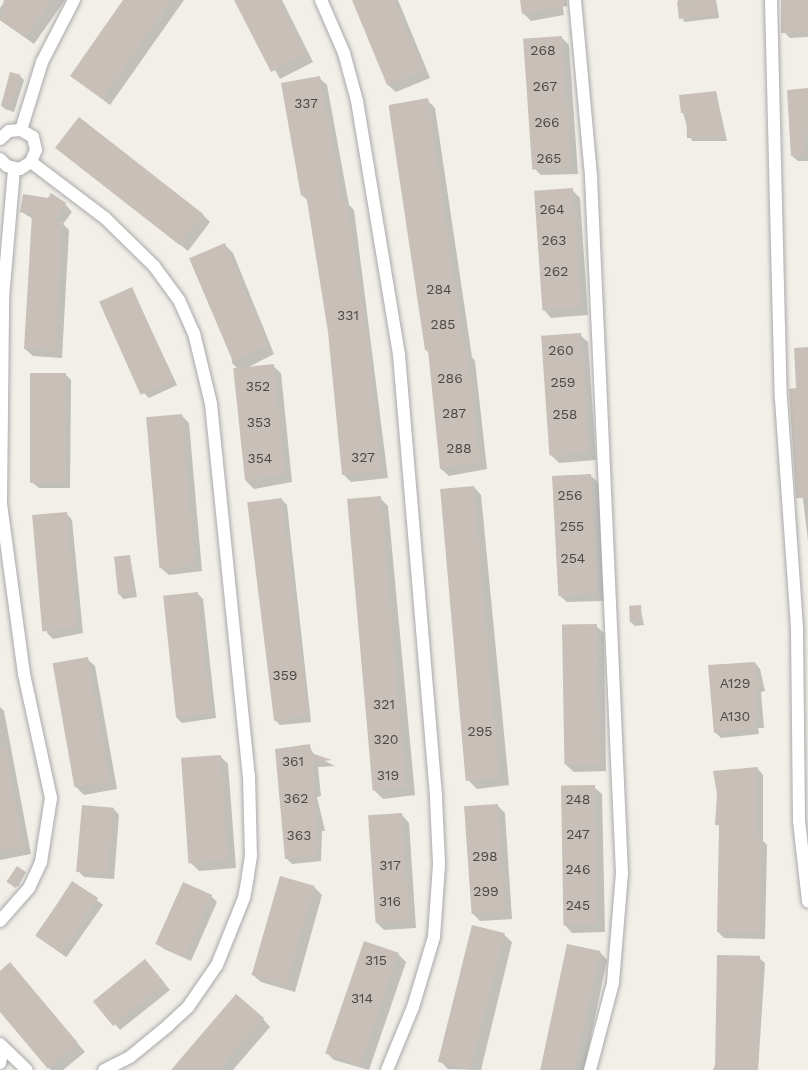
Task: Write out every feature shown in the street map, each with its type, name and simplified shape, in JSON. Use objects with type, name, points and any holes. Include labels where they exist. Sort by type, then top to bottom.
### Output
[{"type":"street","points":[[21,130],[42,62],[74,0]]},
{"type":"street","points":[[321,0],[344,53],[357,101],[399,355],[436,798],[439,865],[434,937],[413,1007],[387,1070]]},
{"type":"street","points":[[575,0],[591,177],[622,873],[613,983],[590,1070]]},
{"type":"street","points":[[771,0],[781,399],[797,630],[799,821],[808,901]]},
{"type":"street","points":[[0,139],[9,131],[21,130],[36,143],[31,162]]},
{"type":"street","points":[[0,159],[14,169]]},
{"type":"street","points":[[14,169],[31,162]]},
{"type":"street","points":[[31,162],[105,218],[154,266],[179,300],[194,333],[211,404],[249,776],[251,856],[248,876],[244,898],[217,965],[188,1007],[169,1025],[130,1057],[104,1070]]},
{"type":"street","points":[[0,921],[29,888],[41,862],[51,798],[24,674],[1,504],[3,298],[14,169]]},
{"type":"street","points":[[0,1063],[2,1046]]},
{"type":"street","points":[[2,1046],[27,1070]]},
{"type":"building","points":[[4,0],[52,0],[26,38],[0,20]]},
{"type":"building","points":[[123,0],[172,0],[102,99],[70,76]]},
{"type":"building","points":[[234,0],[280,0],[307,54],[271,72]]},
{"type":"building","points":[[352,0],[394,0],[424,71],[387,85]]},
{"type":"building","points":[[520,0],[567,0],[567,6],[522,14]]},
{"type":"building","points":[[715,0],[717,15],[679,19],[677,1]]},
{"type":"building","points":[[781,0],[808,0],[808,33],[781,33]]},
{"type":"building","points":[[562,36],[571,167],[532,169],[523,39]]},
{"type":"building","points":[[10,72],[21,75],[12,109],[1,106]]},
{"type":"building","points":[[320,76],[343,202],[347,201],[369,345],[381,471],[342,475],[328,332],[306,194],[301,196],[281,83]]},
{"type":"building","points":[[808,88],[806,156],[791,156],[787,90]]},
{"type":"building","points":[[716,91],[724,138],[687,138],[686,113],[681,113],[679,95]]},
{"type":"building","points":[[428,98],[465,352],[468,352],[480,462],[440,469],[428,350],[425,350],[389,109],[389,105]]},
{"type":"building","points":[[79,117],[204,214],[179,245],[55,148]]},
{"type":"building","points":[[573,188],[581,308],[542,310],[534,191]]},
{"type":"building","points":[[51,193],[66,203],[54,221],[62,221],[56,351],[24,349],[32,214],[20,212],[23,194],[48,198]]},
{"type":"building","points":[[225,243],[269,346],[233,361],[189,258]]},
{"type":"building","points":[[132,287],[173,380],[141,395],[99,302]]},
{"type":"building","points":[[581,333],[589,453],[549,455],[541,336]]},
{"type":"building","points":[[808,347],[808,498],[796,498],[789,389],[796,388],[794,348]]},
{"type":"building","points":[[274,364],[286,475],[245,480],[233,368]]},
{"type":"building","points":[[30,373],[66,373],[66,483],[30,483]]},
{"type":"building","points":[[182,414],[195,565],[159,569],[146,417]]},
{"type":"building","points":[[591,474],[597,594],[558,596],[552,476]]},
{"type":"building","points":[[474,486],[500,778],[466,781],[440,489]]},
{"type":"building","points":[[381,496],[407,788],[373,791],[347,499]]},
{"type":"building","points":[[282,498],[309,716],[274,721],[247,502]]},
{"type":"building","points":[[67,512],[77,629],[42,632],[32,515]]},
{"type":"building","points":[[130,555],[134,593],[118,594],[114,557]]},
{"type":"building","points":[[198,592],[211,713],[176,717],[163,596]]},
{"type":"building","points":[[641,605],[642,622],[630,623],[629,606]]},
{"type":"building","points":[[597,624],[599,764],[564,765],[562,625]]},
{"type":"building","points":[[88,657],[110,781],[74,787],[53,663]]},
{"type":"building","points":[[755,662],[760,686],[756,687],[759,722],[754,723],[754,729],[714,733],[708,665]]},
{"type":"building","points":[[310,744],[311,753],[332,760],[313,762],[319,850],[316,856],[285,859],[275,749]]},
{"type":"building","points":[[5,746],[24,847],[0,851],[0,747]]},
{"type":"building","points":[[221,755],[228,861],[188,864],[181,758]]},
{"type":"building","points":[[758,767],[758,838],[762,838],[760,934],[717,932],[719,825],[715,825],[717,794],[713,771]]},
{"type":"building","points":[[595,785],[597,925],[563,926],[561,786]]},
{"type":"building","points":[[498,804],[506,912],[472,914],[464,806]]},
{"type":"building","points":[[82,805],[114,808],[108,875],[76,872]]},
{"type":"building","points":[[402,813],[410,921],[376,923],[368,815]]},
{"type":"building","points":[[17,866],[26,872],[15,888],[6,882]]},
{"type":"building","points":[[280,876],[315,886],[286,985],[252,975]]},
{"type":"building","points":[[72,881],[98,898],[62,953],[36,936]]},
{"type":"building","points":[[183,882],[212,895],[185,957],[155,944]]},
{"type":"building","points":[[472,925],[505,933],[471,1070],[438,1062]]},
{"type":"building","points":[[364,941],[399,953],[360,1066],[325,1054]]},
{"type":"building","points":[[567,944],[600,951],[575,1070],[540,1070]]},
{"type":"building","points":[[717,955],[760,956],[758,1070],[715,1070]]},
{"type":"building","points":[[145,959],[165,984],[113,1026],[93,1001]]},
{"type":"building","points":[[10,962],[78,1043],[48,1069],[0,1012],[0,971]]},
{"type":"building","points":[[236,994],[264,1018],[219,1070],[171,1070]]}]
